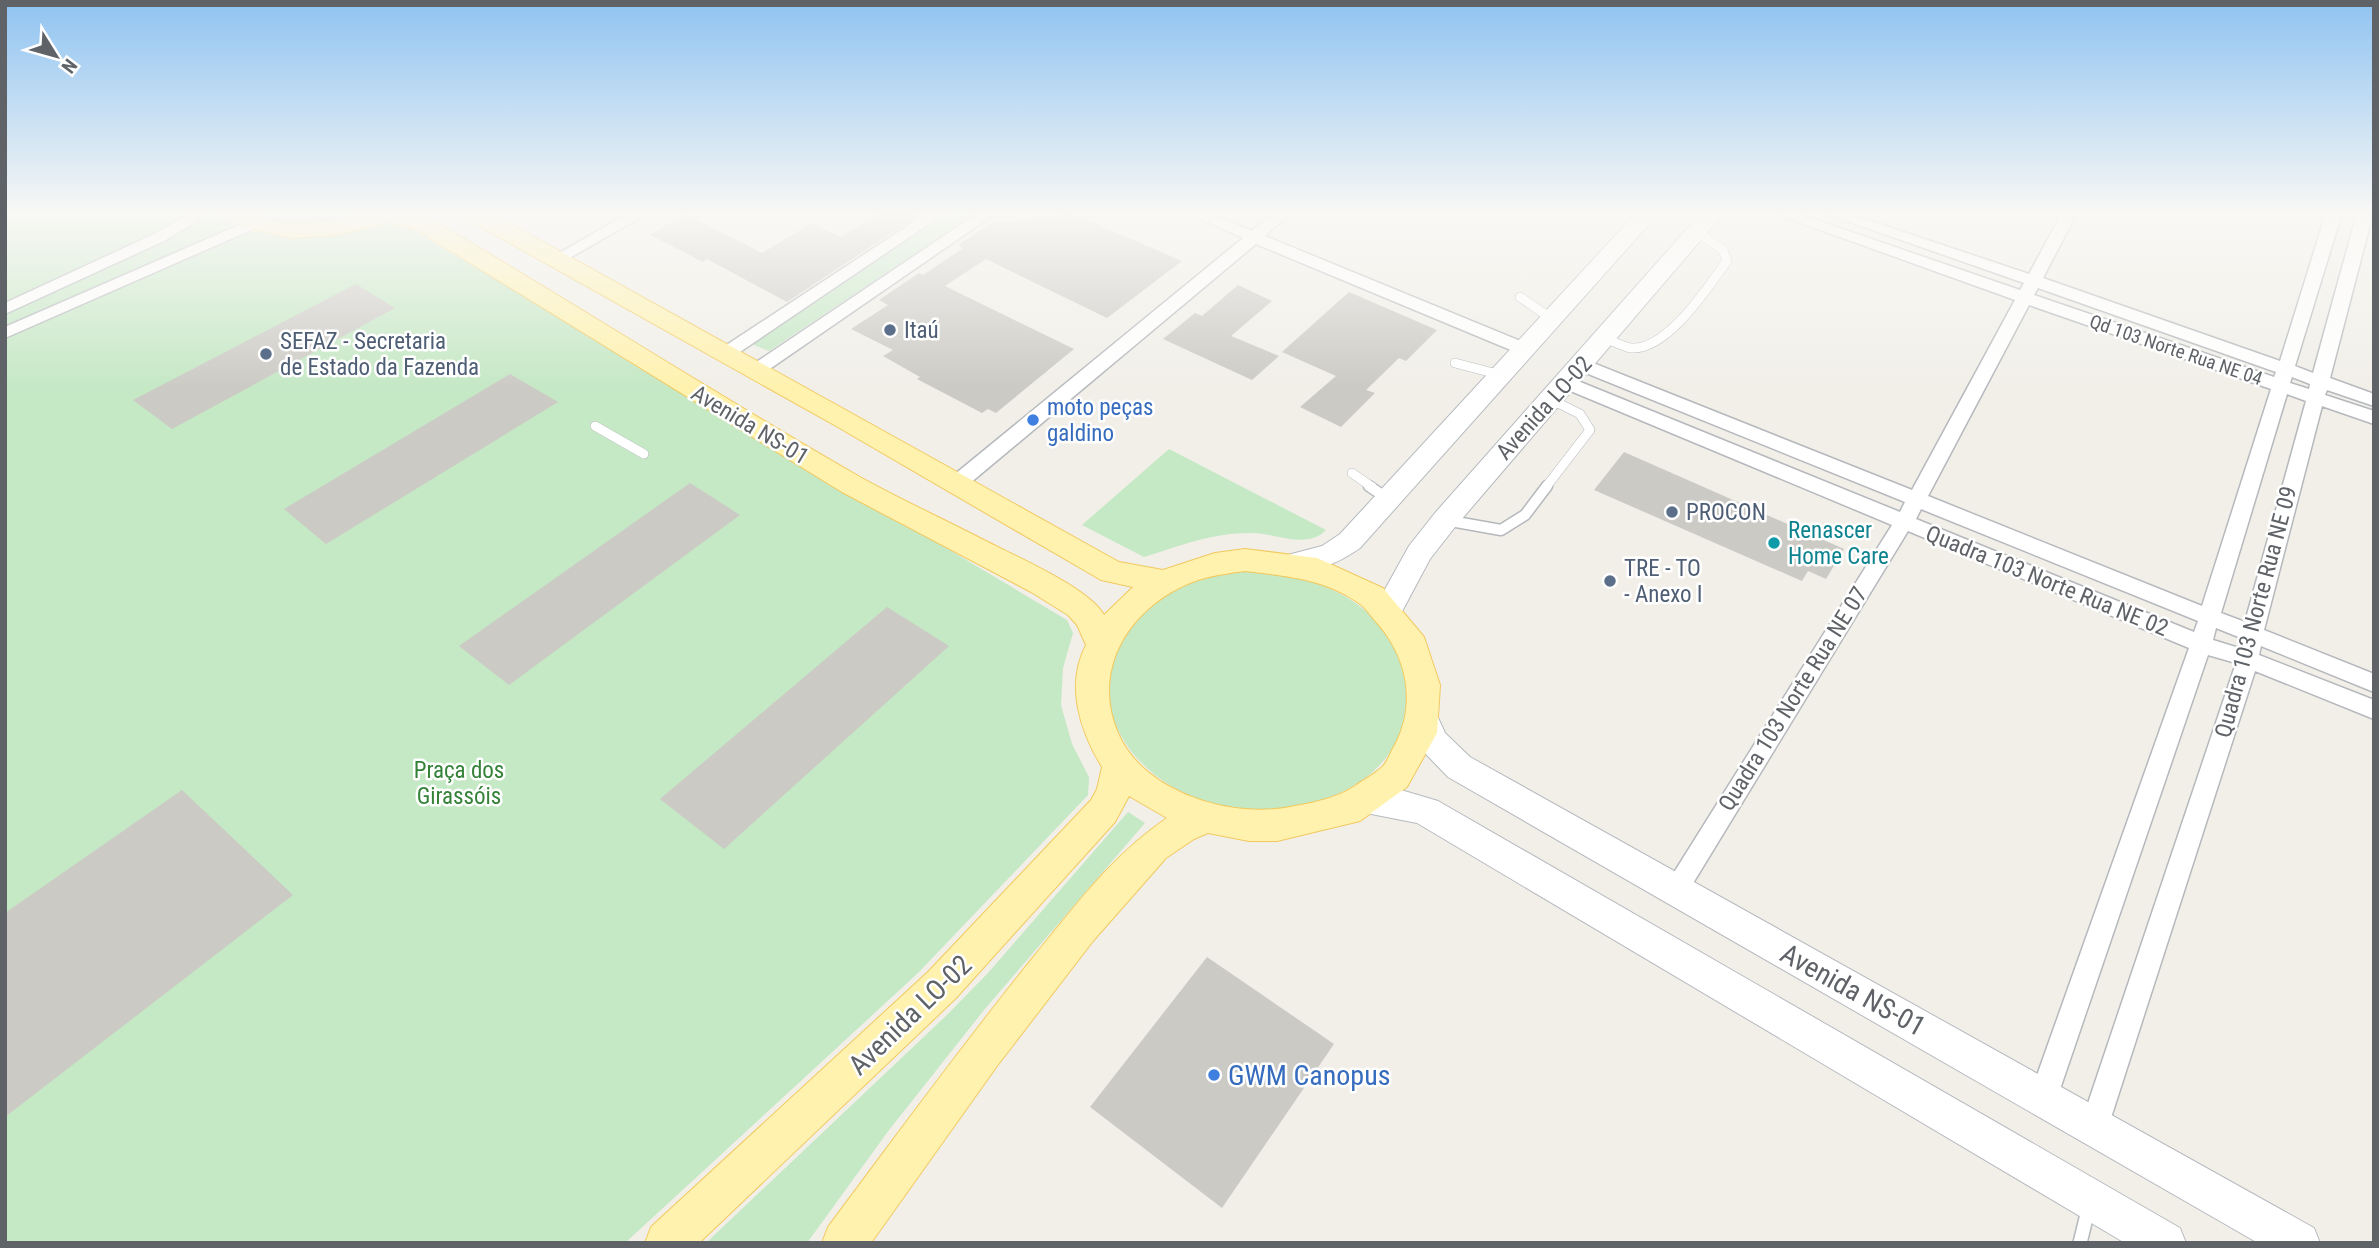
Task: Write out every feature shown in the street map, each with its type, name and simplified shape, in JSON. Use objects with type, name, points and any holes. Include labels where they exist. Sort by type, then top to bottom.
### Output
[{"type":"main road","name":"Avenida NS-01","points":[[502,271],[667,375],[852,485],[1042,584],[1079,607],[1090,618],[1102,644]]},
{"type":"main road","name":"Avenida NS-01","points":[[575,271],[1119,576],[1164,582]]},
{"type":"main road","name":"Avenida NS-01","points":[[1257,560],[1294,563],[1346,581],[1388,611],[1408,635],[1422,668],[1426,694],[1424,720],[1417,742],[1405,762],[1392,777],[1363,800],[1328,816],[1289,825],[1247,826],[1206,818],[1154,795],[1120,764],[1101,733],[1093,701],[1093,674],[1102,644],[1123,612],[1144,594],[1164,582],[1191,570],[1220,563],[1257,560]]},
{"type":"main road","name":"Avenida LO-02","points":[[667,1243],[897,1028],[992,934],[1106,808],[1115,789],[1120,764]]},
{"type":"main road","points":[[844,1243],[983,1052],[1080,929],[1153,847],[1181,828],[1206,818]]},
{"type":"street","points":[[5,309],[86,271]]},
{"type":"street","points":[[5,333],[134,271]]},
{"type":"street","points":[[725,354],[850,271]]},
{"type":"street","points":[[754,371],[902,271]]},
{"type":"street","points":[[956,484],[1213,271]]},
{"type":"street","points":[[1337,271],[1524,349]]},
{"type":"street","points":[[1294,563],[1326,556],[1340,549],[1594,271]]},
{"type":"street","name":"Avenida LO-02","points":[[1388,611],[1419,553],[1663,271]]},
{"type":"street","name":"Qd 103 Norte Rua NE 04","points":[[1971,271],[2316,389],[2374,418]]},
{"type":"street","points":[[1983,271],[2029,289]]},
{"type":"street","name":"Quadra 103 Norte Rua NE 07","points":[[1675,890],[1904,522],[2039,271]]},
{"type":"street","name":"Quadra 103 Norte Rua NE 09","points":[[2043,1098],[2202,644],[2316,271]]},
{"type":"street","name":"Quadra 103 Norte Rua NE 09","points":[[2094,1127],[2248,659],[2252,635],[2349,271]]},
{"type":"street","name":"Quadra 103 Norte Rua NE 02","points":[[1567,383],[1916,498],[2374,683]]},
{"type":"street","name":"Quadra 103 Norte Rua NE 02","points":[[1567,383],[2202,644],[2248,659],[2374,710]]},
{"type":"street","points":[[2316,389],[2374,400]]},
{"type":"street","name":"Avenida NS-01","points":[[1424,720],[1433,741],[1459,767],[2299,1243]]},
{"type":"street","points":[[1363,800],[1401,804],[1429,813],[2165,1243]]},
{"type":"lane","points":[[1605,338],[1631,348],[1656,344],[1699,299],[1719,271]]},
{"type":"lane","points":[[1520,297],[1552,319]]},
{"type":"lane","points":[[1455,363],[1501,375]]},
{"type":"lane","points":[[1446,520],[1502,530],[1525,515],[1590,430],[1567,383]]},
{"type":"lane","points":[[596,426],[643,454]]},
{"type":"lane","points":[[1352,473],[1388,499]]},
{"type":"lane","points":[[2080,1243],[2091,1200]]},
{"type":"green space","name":"Praça dos Girassóis","points":[[5,271],[481,271],[1067,620],[1073,633],[1063,668],[1061,705],[1072,744],[1089,777],[1088,795],[918,973],[625,1243],[5,1243]]},
{"type":"green space","points":[[861,271],[889,271],[769,351],[751,344]]},
{"type":"green space","points":[[1169,449],[1326,530],[1318,536],[1301,540],[1252,533],[1224,535],[1197,540],[1144,557],[1082,525]]},
{"type":"green space","points":[[1252,571],[1318,584],[1366,612],[1397,649],[1408,691],[1401,733],[1374,770],[1328,798],[1262,811],[1240,810],[1212,803],[1182,792],[1160,779],[1141,762],[1126,743],[1115,722],[1109,698],[1110,674],[1118,649],[1126,632],[1139,616],[1168,595],[1200,580]]},
{"type":"green space","points":[[1128,812],[1145,823],[984,1010],[889,1130],[807,1243],[706,1243],[948,1014],[988,973]]},
{"type":"building","points":[[730,271],[834,271],[787,302]]},
{"type":"building","points":[[929,271],[967,271],[945,286],[1074,349],[996,413],[988,409],[982,413],[917,379],[920,377],[883,356],[893,350],[851,329],[888,305],[879,300],[919,273],[923,275]]},
{"type":"building","points":[[1011,271],[1169,271],[1107,318]]},
{"type":"building","name":"SEFAZ - Secretaria de Estado da Fazenda","points":[[356,284],[395,308],[172,429],[133,400]]},
{"type":"building","points":[[1238,285],[1272,301],[1231,336],[1279,356],[1252,380],[1163,339],[1195,313],[1202,316]]},
{"type":"building","points":[[1349,292],[1437,330],[1406,361],[1399,358],[1366,390],[1375,393],[1341,427],[1300,407],[1336,376],[1282,352]]},
{"type":"building","points":[[510,374],[558,402],[326,544],[284,509]]},
{"type":"building","points":[[1624,452],[1844,549],[1826,579],[1808,571],[1802,581],[1594,490]]},
{"type":"building","points":[[690,483],[740,515],[509,685],[459,646]]},
{"type":"building","points":[[887,607],[949,646],[724,849],[660,799]]},
{"type":"building","points":[[182,790],[293,895],[5,1117],[5,913]]},
{"type":"building","name":"GWM Canopus","points":[[1207,957],[1334,1044],[1222,1208],[1090,1107]]},
{"type":"place","name":"Itaú","points":[[890,330]]},
{"type":"place","name":"SEFAZ - Secretaria de Estado da Fazenda","points":[[266,354]]},
{"type":"place","name":"moto peças galdino","points":[[1033,420]]},
{"type":"place","name":"PROCON","points":[[1672,512]]},
{"type":"place","name":"Renascer Home Care","points":[[1774,543]]},
{"type":"place","name":"TRE - TO - Anexo I","points":[[1610,581]]},
{"type":"place","name":"GWM Canopus","points":[[1214,1075]]}]
